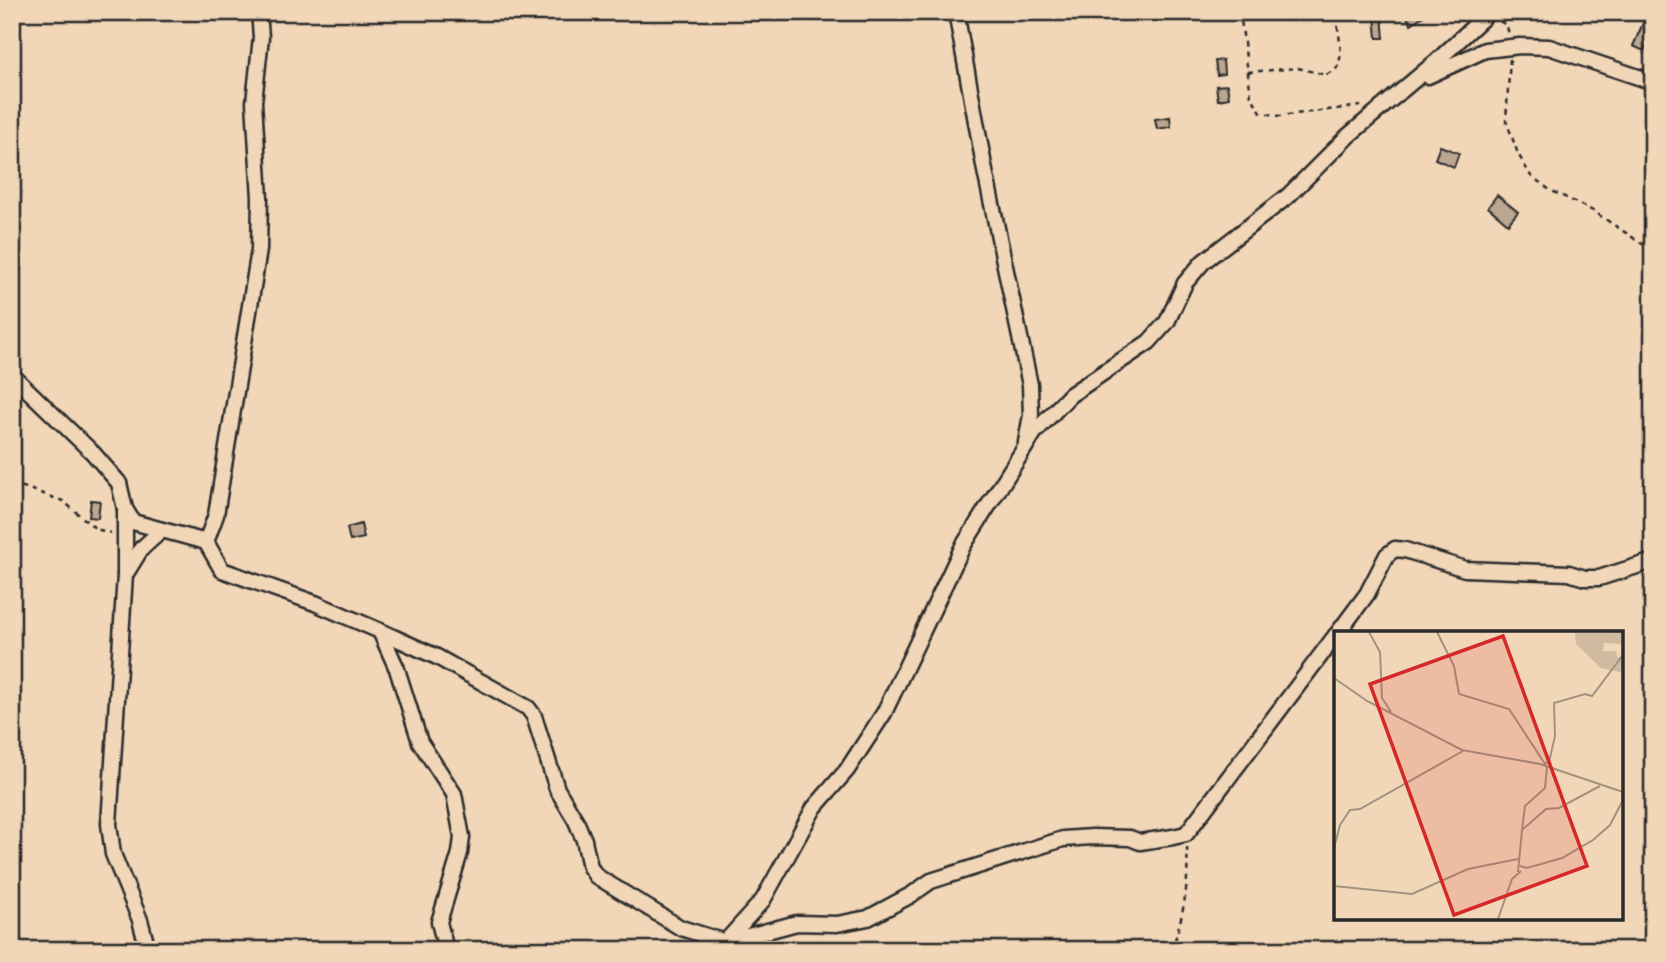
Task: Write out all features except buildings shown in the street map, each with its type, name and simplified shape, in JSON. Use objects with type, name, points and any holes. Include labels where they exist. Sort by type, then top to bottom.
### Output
[{"type":"street","points":[[206,542],[216,515],[258,250],[260,198],[254,102],[261,37],[259,12]]},
{"type":"street","points":[[956,12],[985,171],[1030,385],[1031,415],[1026,447]]},
{"type":"street","points":[[722,946],[763,900],[814,807],[847,770],[884,713],[963,546],[1034,433],[1070,395],[1149,342],[1167,322],[1185,283],[1203,262],[1288,195],[1348,136],[1411,84],[1489,13]]},
{"type":"street","points":[[1411,84],[1485,50],[1511,47],[1549,47],[1653,82]]},
{"type":"street","points":[[12,375],[93,453],[118,483],[125,509],[125,575],[109,824],[113,854],[140,920],[148,950]]},
{"type":"street","points":[[125,509],[133,522],[206,542],[222,570],[315,603],[380,631],[437,657],[528,708],[534,716],[557,789],[576,821],[584,840],[590,867],[596,876],[681,928],[722,946],[797,923],[837,924],[868,918],[931,881],[1063,839],[1130,838],[1140,842],[1186,834],[1334,638]]},
{"type":"street","points":[[125,575],[141,549],[162,530]]},
{"type":"street","points":[[1339,631],[1367,594],[1387,555],[1395,549],[1465,569],[1569,573],[1585,578],[1599,578],[1653,561]]},
{"type":"street","points":[[380,631],[397,669],[420,742],[454,794],[462,837],[460,853],[439,922],[446,950]]},
{"type":"street","points":[[752,950],[755,934]]},
{"type":"path","points":[[1240,12],[1251,96],[1261,112],[1279,116],[1371,104]]},
{"type":"path","points":[[1489,13],[1507,26],[1511,47],[1506,120],[1517,154],[1531,176],[1550,190],[1593,211],[1653,251]]},
{"type":"path","points":[[1248,72],[1298,68],[1326,75],[1336,69],[1340,60],[1336,17]]},
{"type":"path","points":[[12,483],[63,502],[96,529],[125,538]]},
{"type":"path","points":[[1172,950],[1184,908],[1188,873],[1186,834]]}]
